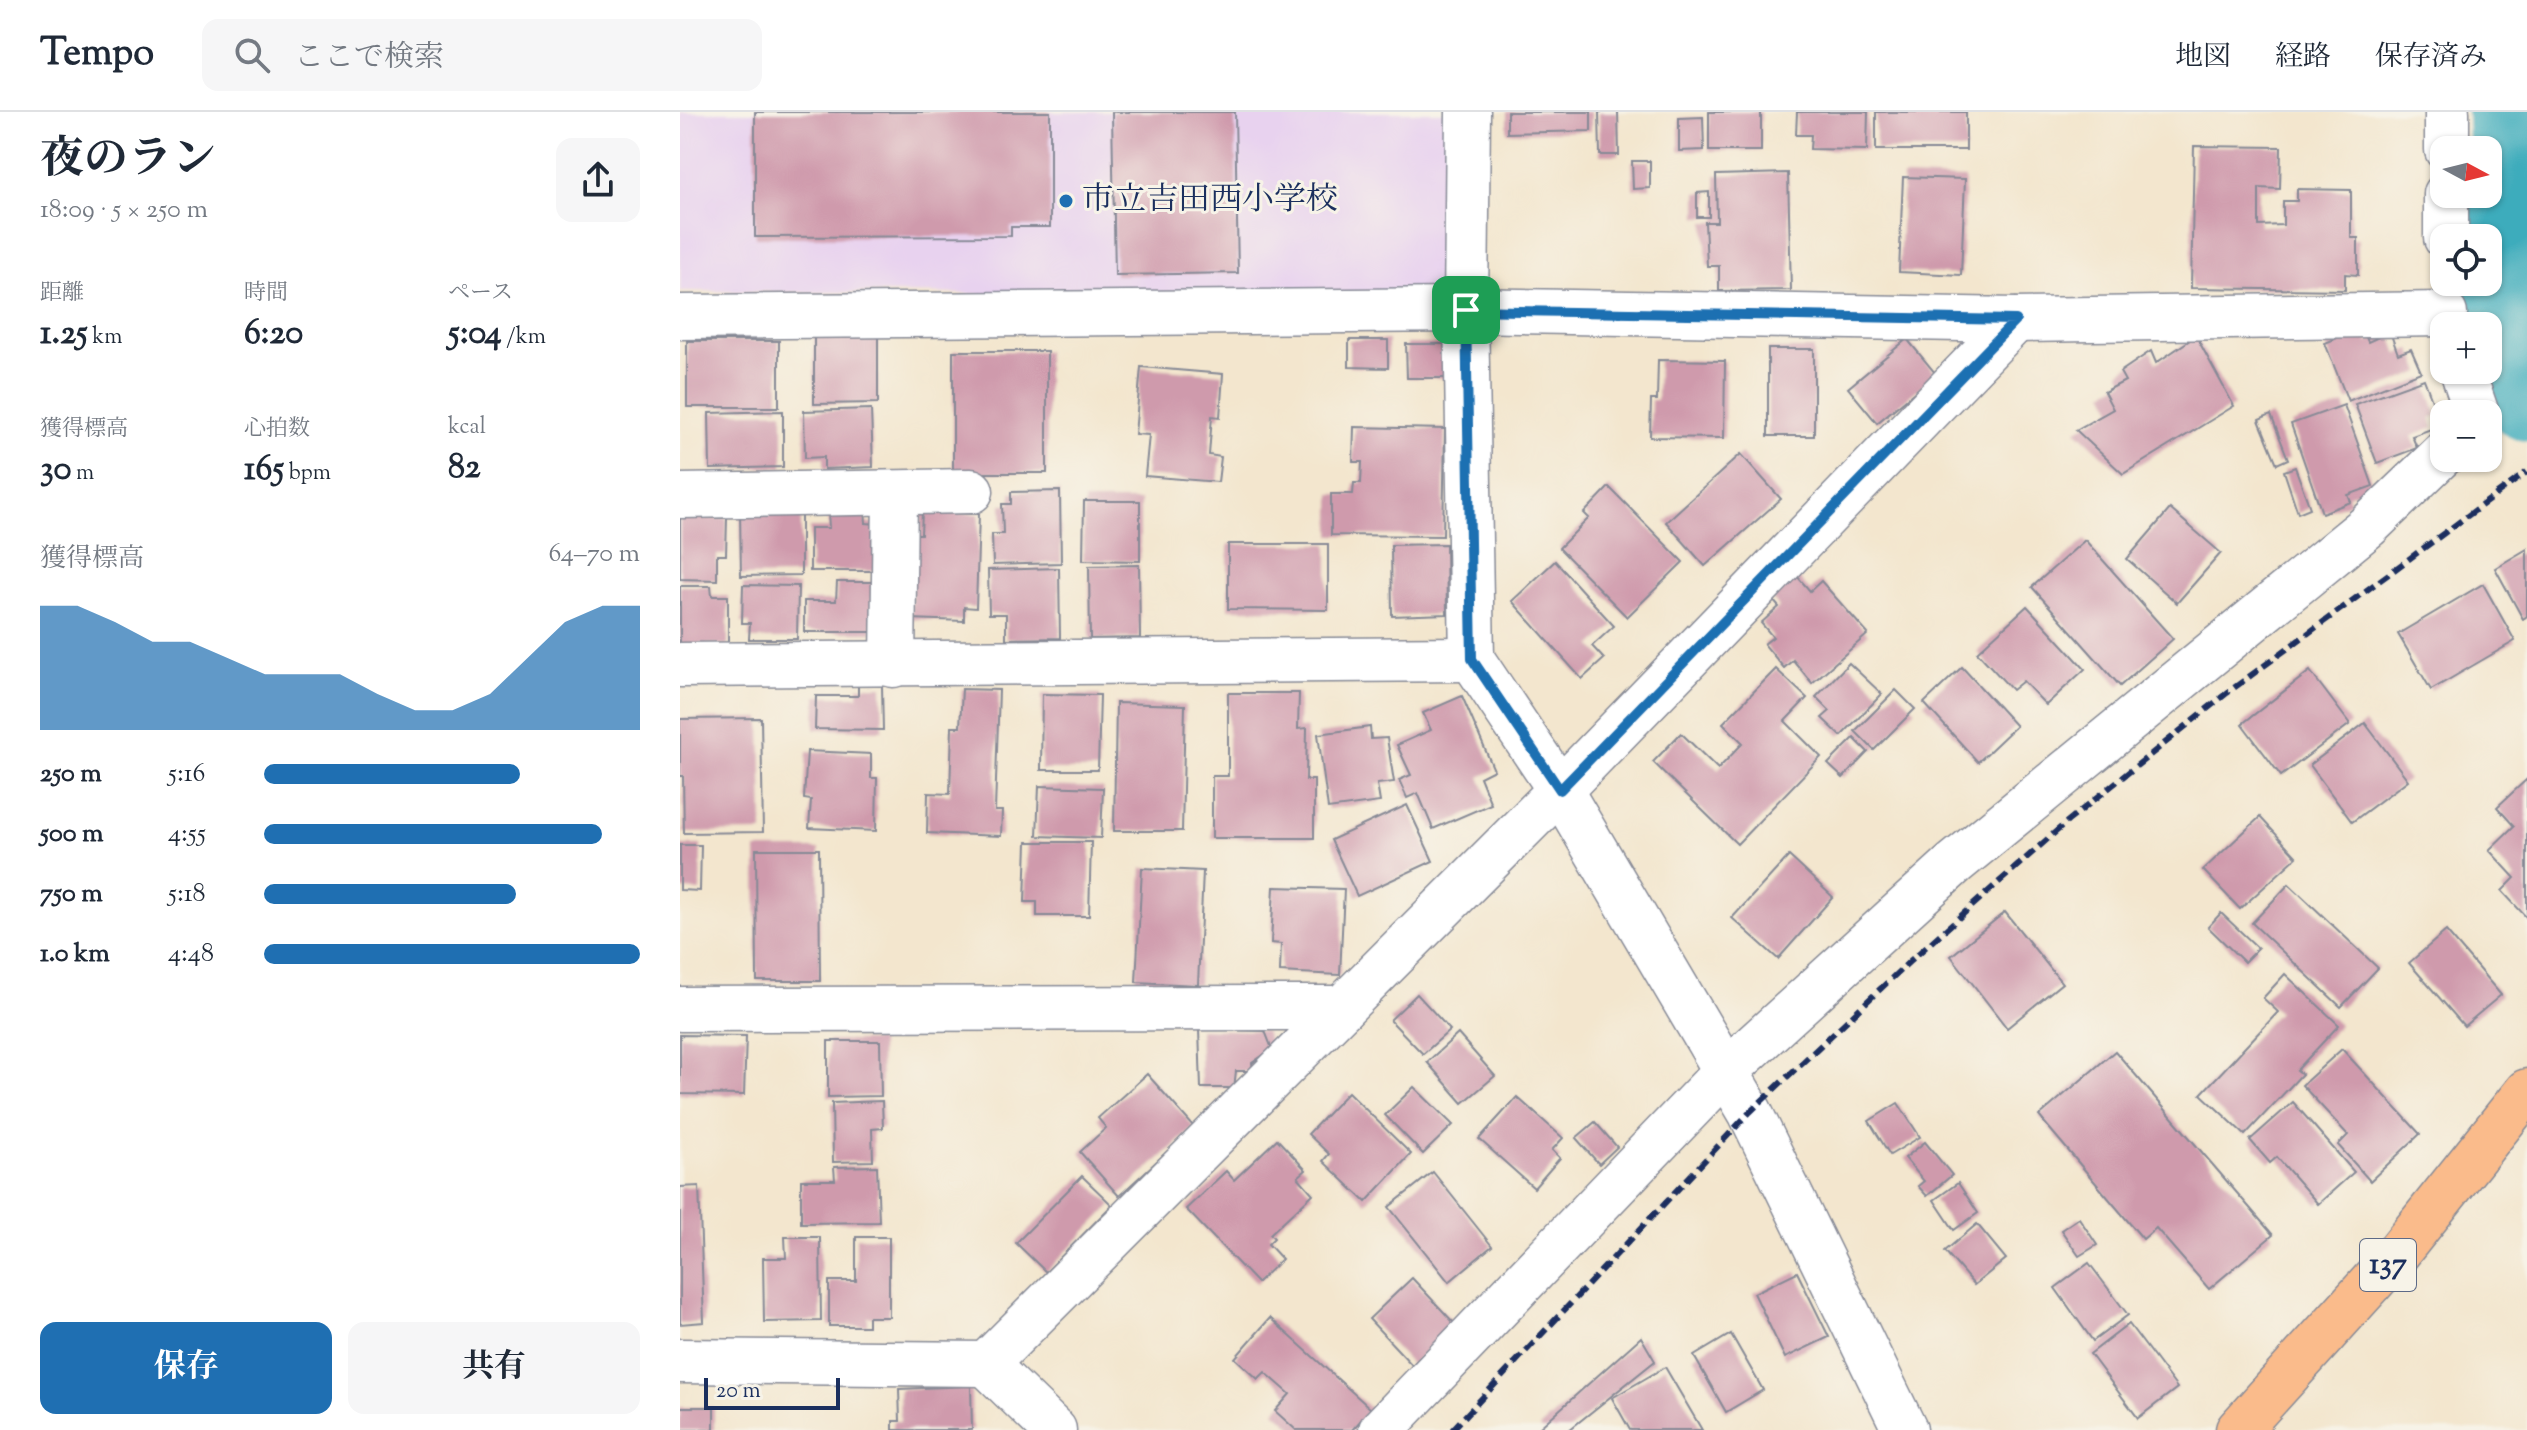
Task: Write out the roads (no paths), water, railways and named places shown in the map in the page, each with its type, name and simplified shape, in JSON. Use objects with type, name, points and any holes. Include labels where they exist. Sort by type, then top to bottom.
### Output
[{"type":"highway","name":"137","points":[[2238,1430],[2392,1260],[2527,1091]]},
{"type":"street","points":[[1468,112],[1466,310],[1472,659],[1560,790],[1726,1071],[1764,1139],[1905,1430]]},
{"type":"street","points":[[2447,112],[2447,136]]},
{"type":"street","points":[[680,317],[1466,310],[2016,320],[2446,307]]},
{"type":"street","points":[[986,1364],[1560,790],[2016,320]]},
{"type":"street","points":[[1381,1430],[1726,1071],[1955,863],[2368,526],[2430,466]]},
{"type":"street","points":[[680,496],[971,491]]},
{"type":"street","points":[[893,665],[895,493]]},
{"type":"street","points":[[680,665],[1472,659]]},
{"type":"street","points":[[680,1009],[1342,1008]]},
{"type":"street","points":[[680,1361],[986,1364],[1054,1430]]},
{"type":"waterway","points":[[2508,112],[2509,147],[2497,281],[2522,390],[2527,400]]},
{"type":"railway","points":[[1452,1430],[1750,1112],[1911,960],[2068,821],[2227,693],[2527,472]]},
{"type":"place","name":"市立吉田西小学校","points":[[1066,201]]}]
